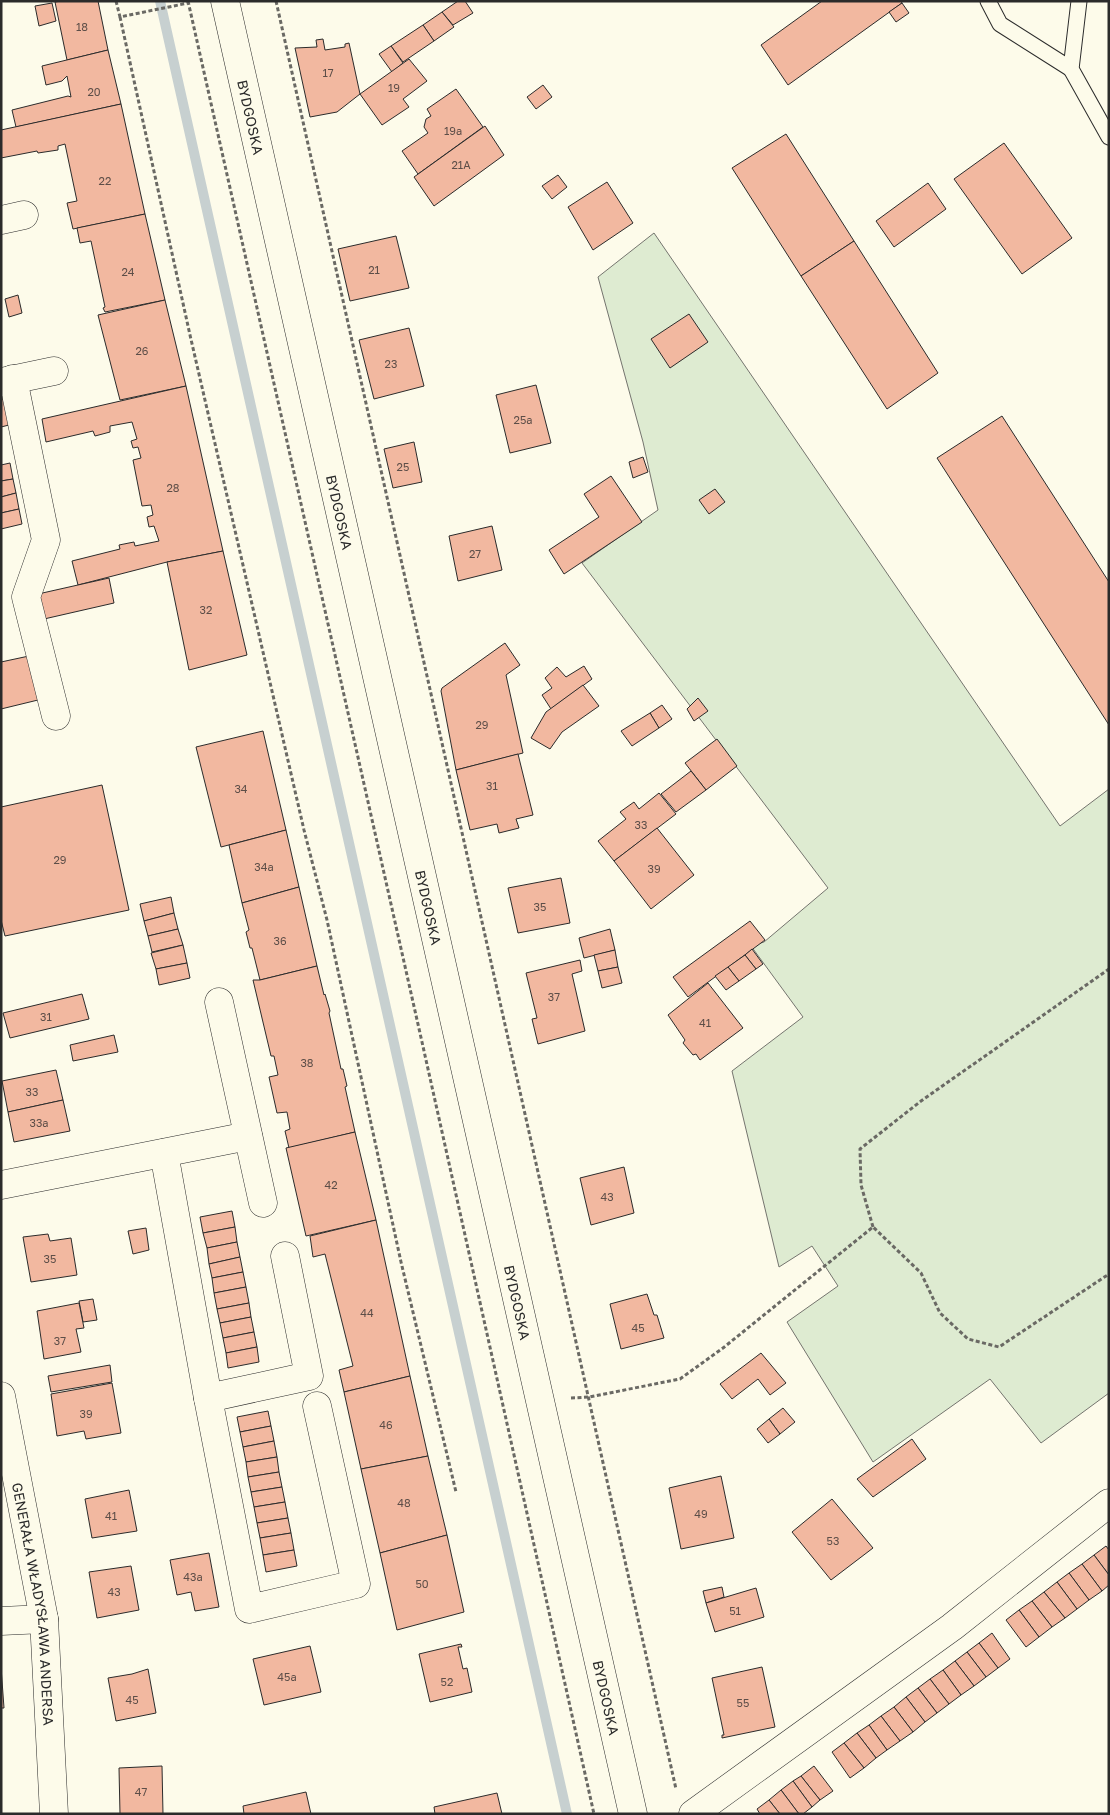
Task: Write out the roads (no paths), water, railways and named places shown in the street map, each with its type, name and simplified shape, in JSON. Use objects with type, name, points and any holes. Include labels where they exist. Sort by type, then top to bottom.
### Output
[{"type":"street","name":"BYDGOSKA","points":[[225,1],[633,1814]]},
{"type":"street","points":[[54,371],[7,380],[46,540],[26,597],[56,716]]},
{"type":"street","points":[[219,1002],[263,1203]]},
{"type":"street","points":[[1,1184],[248,1136]]},
{"type":"street","points":[[164,1153],[208,1398],[249,1609],[356,1584],[317,1406]]},
{"type":"street","points":[[208,1398],[309,1376],[285,1256]]},
{"type":"street","name":"GENERAŁA WŁADYSŁAWA ANDERSA","points":[[1,1396],[44,1619],[54,1814]]},
{"type":"street","points":[[686,1804],[952,1627],[1109,1503]]},
{"type":"street","points":[[1,1621],[44,1619]]},
{"type":"lane","points":[[988,1],[1000,24],[1070,69],[1109,137]]},
{"type":"lane","points":[[1070,69],[1079,1]]},
{"type":"waterway","points":[[160,1],[567,1814]]}]
